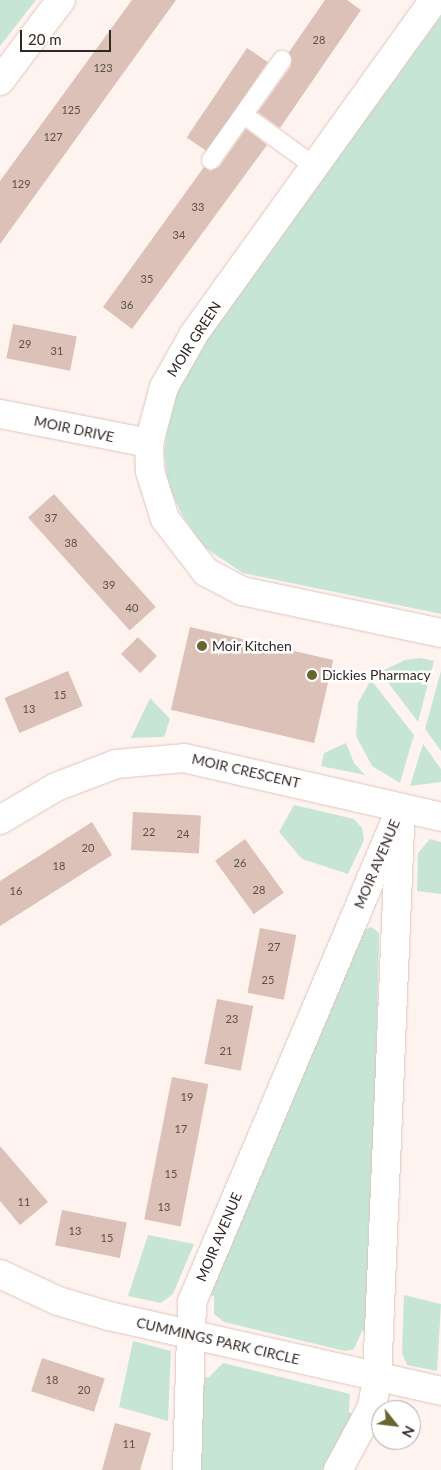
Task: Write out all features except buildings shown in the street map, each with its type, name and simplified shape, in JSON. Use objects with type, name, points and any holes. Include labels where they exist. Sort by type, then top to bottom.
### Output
[{"type":"street","points":[[0,81],[61,0]]},
{"type":"street","name":"MOIR GREEN","points":[[434,0],[314,166],[180,358],[155,412],[149,443],[150,471],[166,519],[206,572],[242,591],[441,633]]},
{"type":"street","name":"MOIR DRIVE","points":[[0,414],[149,443]]},
{"type":"street","name":"MOIR CRESCENT","points":[[0,820],[56,787],[116,764],[184,758],[441,817]]},
{"type":"street","name":"MOIR AVENUE","points":[[187,1470],[188,1332],[192,1302],[401,808]]},
{"type":"street","name":"MOIR AVENUE","points":[[338,1470],[372,1407],[377,1378],[401,808]]},
{"type":"street","name":"CUMMINGS PARK CIRCLE","points":[[0,1274],[58,1301],[377,1378],[441,1391]]},
{"type":"lane","points":[[211,160],[282,60]]},
{"type":"lane","points":[[244,114],[314,166]]},
{"type":"green space","points":[[0,0],[36,0],[0,46]]},
{"type":"green space","points":[[441,16],[441,614],[243,573],[204,547],[182,515],[168,485],[164,452],[170,407],[188,362]]},
{"type":"green space","points":[[421,658],[434,661],[418,722],[380,672],[405,660]]},
{"type":"green space","points":[[441,671],[441,751],[425,729]]},
{"type":"green space","points":[[371,680],[414,735],[400,783],[372,766],[356,736],[358,703]]},
{"type":"green space","points":[[150,698],[170,719],[164,737],[131,738]]},
{"type":"green space","points":[[346,743],[354,763],[365,775],[321,766],[324,753]]},
{"type":"green space","points":[[423,744],[441,769],[441,782],[410,786]]},
{"type":"green space","points":[[294,805],[354,819],[362,828],[364,840],[348,874],[302,859],[279,832]]},
{"type":"green space","points":[[430,839],[441,842],[441,894],[417,891],[418,853]]},
{"type":"green space","points":[[372,927],[379,933],[371,1310],[367,1332],[362,1331],[354,1349],[345,1351],[224,1322],[214,1314],[214,1296],[206,1294],[364,930]]},
{"type":"green space","points":[[148,1235],[194,1244],[173,1294],[161,1303],[128,1296]]},
{"type":"green space","points":[[404,1295],[441,1304],[437,1371],[407,1365],[402,1353]]},
{"type":"green space","points":[[133,1341],[171,1351],[168,1421],[119,1407]]},
{"type":"green space","points":[[223,1363],[350,1394],[349,1412],[353,1415],[323,1470],[200,1470],[202,1378],[209,1377]]},
{"type":"place","name":"Moir Kitchen","points":[[202,646]]},
{"type":"place","name":"Dickies Pharmacy","points":[[312,675]]}]
